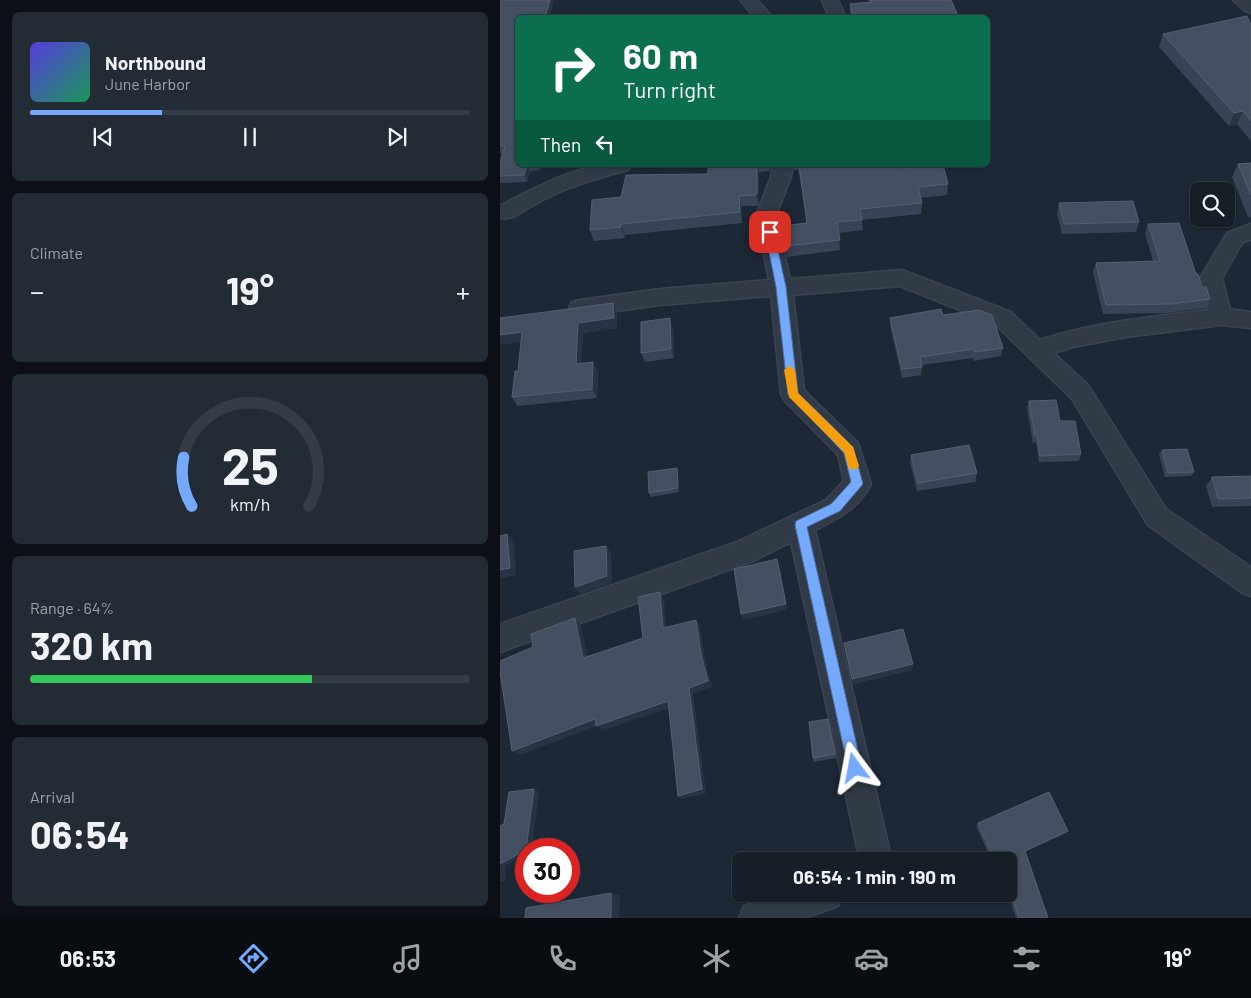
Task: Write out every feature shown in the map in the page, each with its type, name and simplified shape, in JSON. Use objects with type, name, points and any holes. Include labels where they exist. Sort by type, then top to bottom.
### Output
[{"type":"street","points":[[748,0],[762,15]]},
{"type":"street","points":[[830,0],[837,15]]},
{"type":"street","points":[[1240,0],[1251,8]]},
{"type":"street","points":[[505,212],[538,194],[579,176],[613,167]]},
{"type":"street","points":[[500,638],[744,552],[835,508],[858,484],[849,450],[793,394],[781,287],[766,215],[781,177],[783,167]]},
{"type":"street","points":[[1221,317],[1211,278],[1234,238],[1251,231]]},
{"type":"street","points":[[562,310],[660,297],[902,278],[1003,318],[1080,392],[1157,517],[1251,583]]},
{"type":"street","points":[[1036,350],[1072,338],[1126,328],[1221,317],[1251,320]]},
{"type":"street","points":[[801,525],[874,852]]},
{"type":"street","points":[[756,918],[803,902]]},
{"type":"building","points":[[500,0],[550,0],[546,15],[515,15],[515,167],[526,167],[524,175],[500,176],[500,162],[505,146],[500,146]]},
{"type":"building","points":[[870,0],[951,0],[958,15],[853,15],[850,4],[871,2]]},
{"type":"building","points":[[1247,16],[1251,25],[1251,121],[1243,111],[1234,113],[1163,34]]},
{"type":"building","points":[[1251,163],[1251,195],[1238,164]]},
{"type":"building","points":[[708,167],[757,167],[757,193],[756,195],[739,196],[740,212],[621,224],[621,227],[590,230],[592,200],[621,197],[626,175],[708,174]]},
{"type":"building","points":[[799,167],[902,167],[903,169],[944,167],[948,184],[918,187],[922,203],[860,209],[862,220],[837,222],[840,240],[786,246],[781,226],[807,223]]},
{"type":"building","points":[[1133,201],[1139,222],[1064,224],[1059,203]]},
{"type":"building","points":[[1179,223],[1196,274],[1198,274],[1202,287],[1206,287],[1210,299],[1172,304],[1106,305],[1096,263],[1160,261],[1148,224]]},
{"type":"building","points":[[613,303],[614,318],[578,323],[576,364],[593,362],[592,389],[512,397],[515,371],[518,371],[522,332],[500,335],[500,318]]},
{"type":"building","points":[[941,309],[943,315],[979,310],[992,315],[1003,348],[975,352],[974,349],[920,357],[922,367],[902,369],[890,318]]},
{"type":"building","points":[[670,318],[671,349],[641,353],[641,322]]},
{"type":"building","points":[[1056,400],[1060,421],[1075,421],[1081,454],[1040,456],[1029,401]]},
{"type":"building","points":[[969,445],[977,473],[918,483],[911,455]]},
{"type":"building","points":[[1187,449],[1194,472],[1168,473],[1162,450]]},
{"type":"building","points":[[677,468],[678,488],[649,493],[648,472]]},
{"type":"building","points":[[1251,476],[1251,498],[1218,499],[1212,477]]},
{"type":"building","points":[[507,534],[510,568],[500,570],[500,536]]},
{"type":"building","points":[[606,546],[607,576],[575,587],[574,551]]},
{"type":"building","points":[[777,559],[786,604],[741,614],[734,569]]},
{"type":"building","points":[[660,592],[663,628],[696,620],[701,654],[708,681],[689,688],[702,789],[678,796],[668,701],[596,726],[595,719],[512,751],[500,661],[533,647],[531,634],[575,618],[583,658],[643,638],[638,597]]},
{"type":"building","points":[[903,629],[913,664],[852,679],[844,643]]},
{"type":"building","points":[[828,719],[835,754],[813,758],[809,722]]},
{"type":"building","points":[[534,789],[528,838],[515,838],[515,856],[500,864],[500,826],[504,824],[509,792]]},
{"type":"building","points":[[1049,792],[1068,831],[1025,851],[1048,918],[1019,918],[1014,902],[1017,902],[1017,852],[991,852],[978,823]]},
{"type":"building","points":[[611,893],[611,918],[525,918],[526,908],[554,903],[580,903],[580,898]]},
{"type":"slow traffic","points":[[790,370],[793,394],[849,450],[853,466]]},
{"type":"route","points":[[770,232],[781,287],[793,394],[849,450],[858,484],[835,508],[801,525],[855,768]]}]
